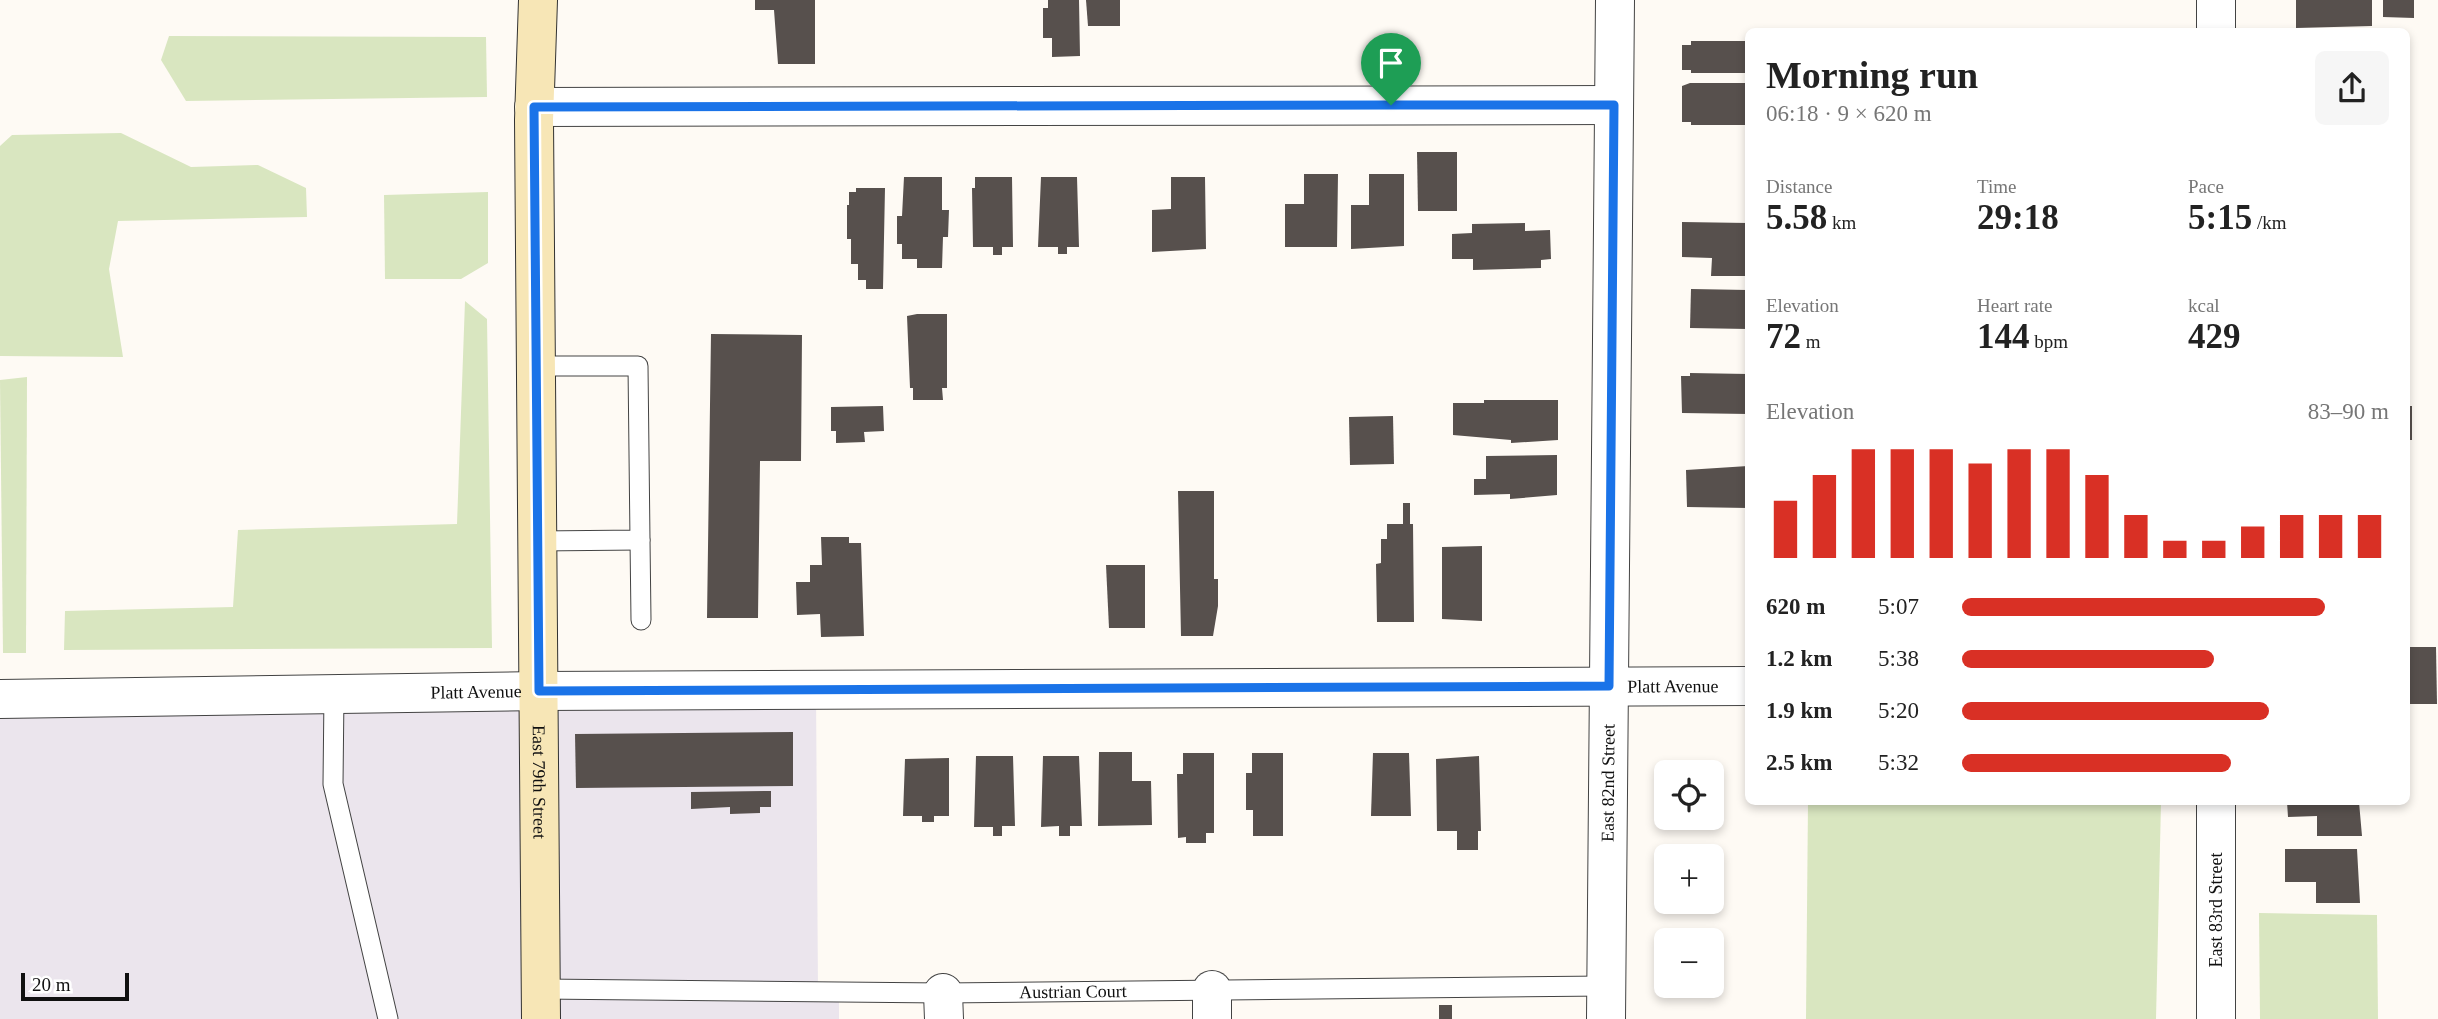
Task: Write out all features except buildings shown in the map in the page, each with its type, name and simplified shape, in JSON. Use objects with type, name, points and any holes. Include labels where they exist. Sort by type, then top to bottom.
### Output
[{"type":"main road","name":"East 79th Street","points":[[538,0],[534,107],[541,1004]]},
{"type":"street","name":"East 82nd Street","points":[[1606,1003],[1615,0]]},
{"type":"street","points":[[2216,0],[2216,28]]},
{"type":"street","points":[[534,107],[1614,105]]},
{"type":"street","name":"Platt Avenue","points":[[0,699],[539,691],[1745,686]]},
{"type":"street","name":"East 83rd Street","points":[[2216,805],[2216,1019]]},
{"type":"lane","points":[[536,366],[638,366],[641,620]]},
{"type":"lane","points":[[537,541],[640,540]]},
{"type":"lane","points":[[334,694],[333,784],[388,1019]]},
{"type":"lane","name":"Austrian Court","points":[[541,1004],[944,1006],[1606,1003]]},
{"type":"shaded area","points":[[816,690],[818,991],[839,992],[839,1019],[0,1019],[0,699]]},
{"type":"green space","points":[[169,36],[486,37],[487,97],[186,101],[161,60]]},
{"type":"green space","points":[[121,133],[191,167],[258,165],[306,188],[307,217],[118,221],[109,269],[123,357],[0,356],[0,146],[12,135]]},
{"type":"green space","points":[[488,192],[488,263],[461,279],[385,279],[384,195]]},
{"type":"green space","points":[[465,301],[487,319],[492,648],[64,650],[65,611],[233,607],[238,530],[457,524]]},
{"type":"green space","points":[[27,377],[26,653],[3,653],[0,380]]},
{"type":"green space","points":[[1808,805],[2161,805],[2156,1019],[1806,1019]]},
{"type":"green space","points":[[2259,913],[2377,915],[2378,1019],[2260,1019]]},
{"type":"route","points":[[1391,105],[1614,105],[1609,686],[539,691],[534,107],[1391,105]]}]
